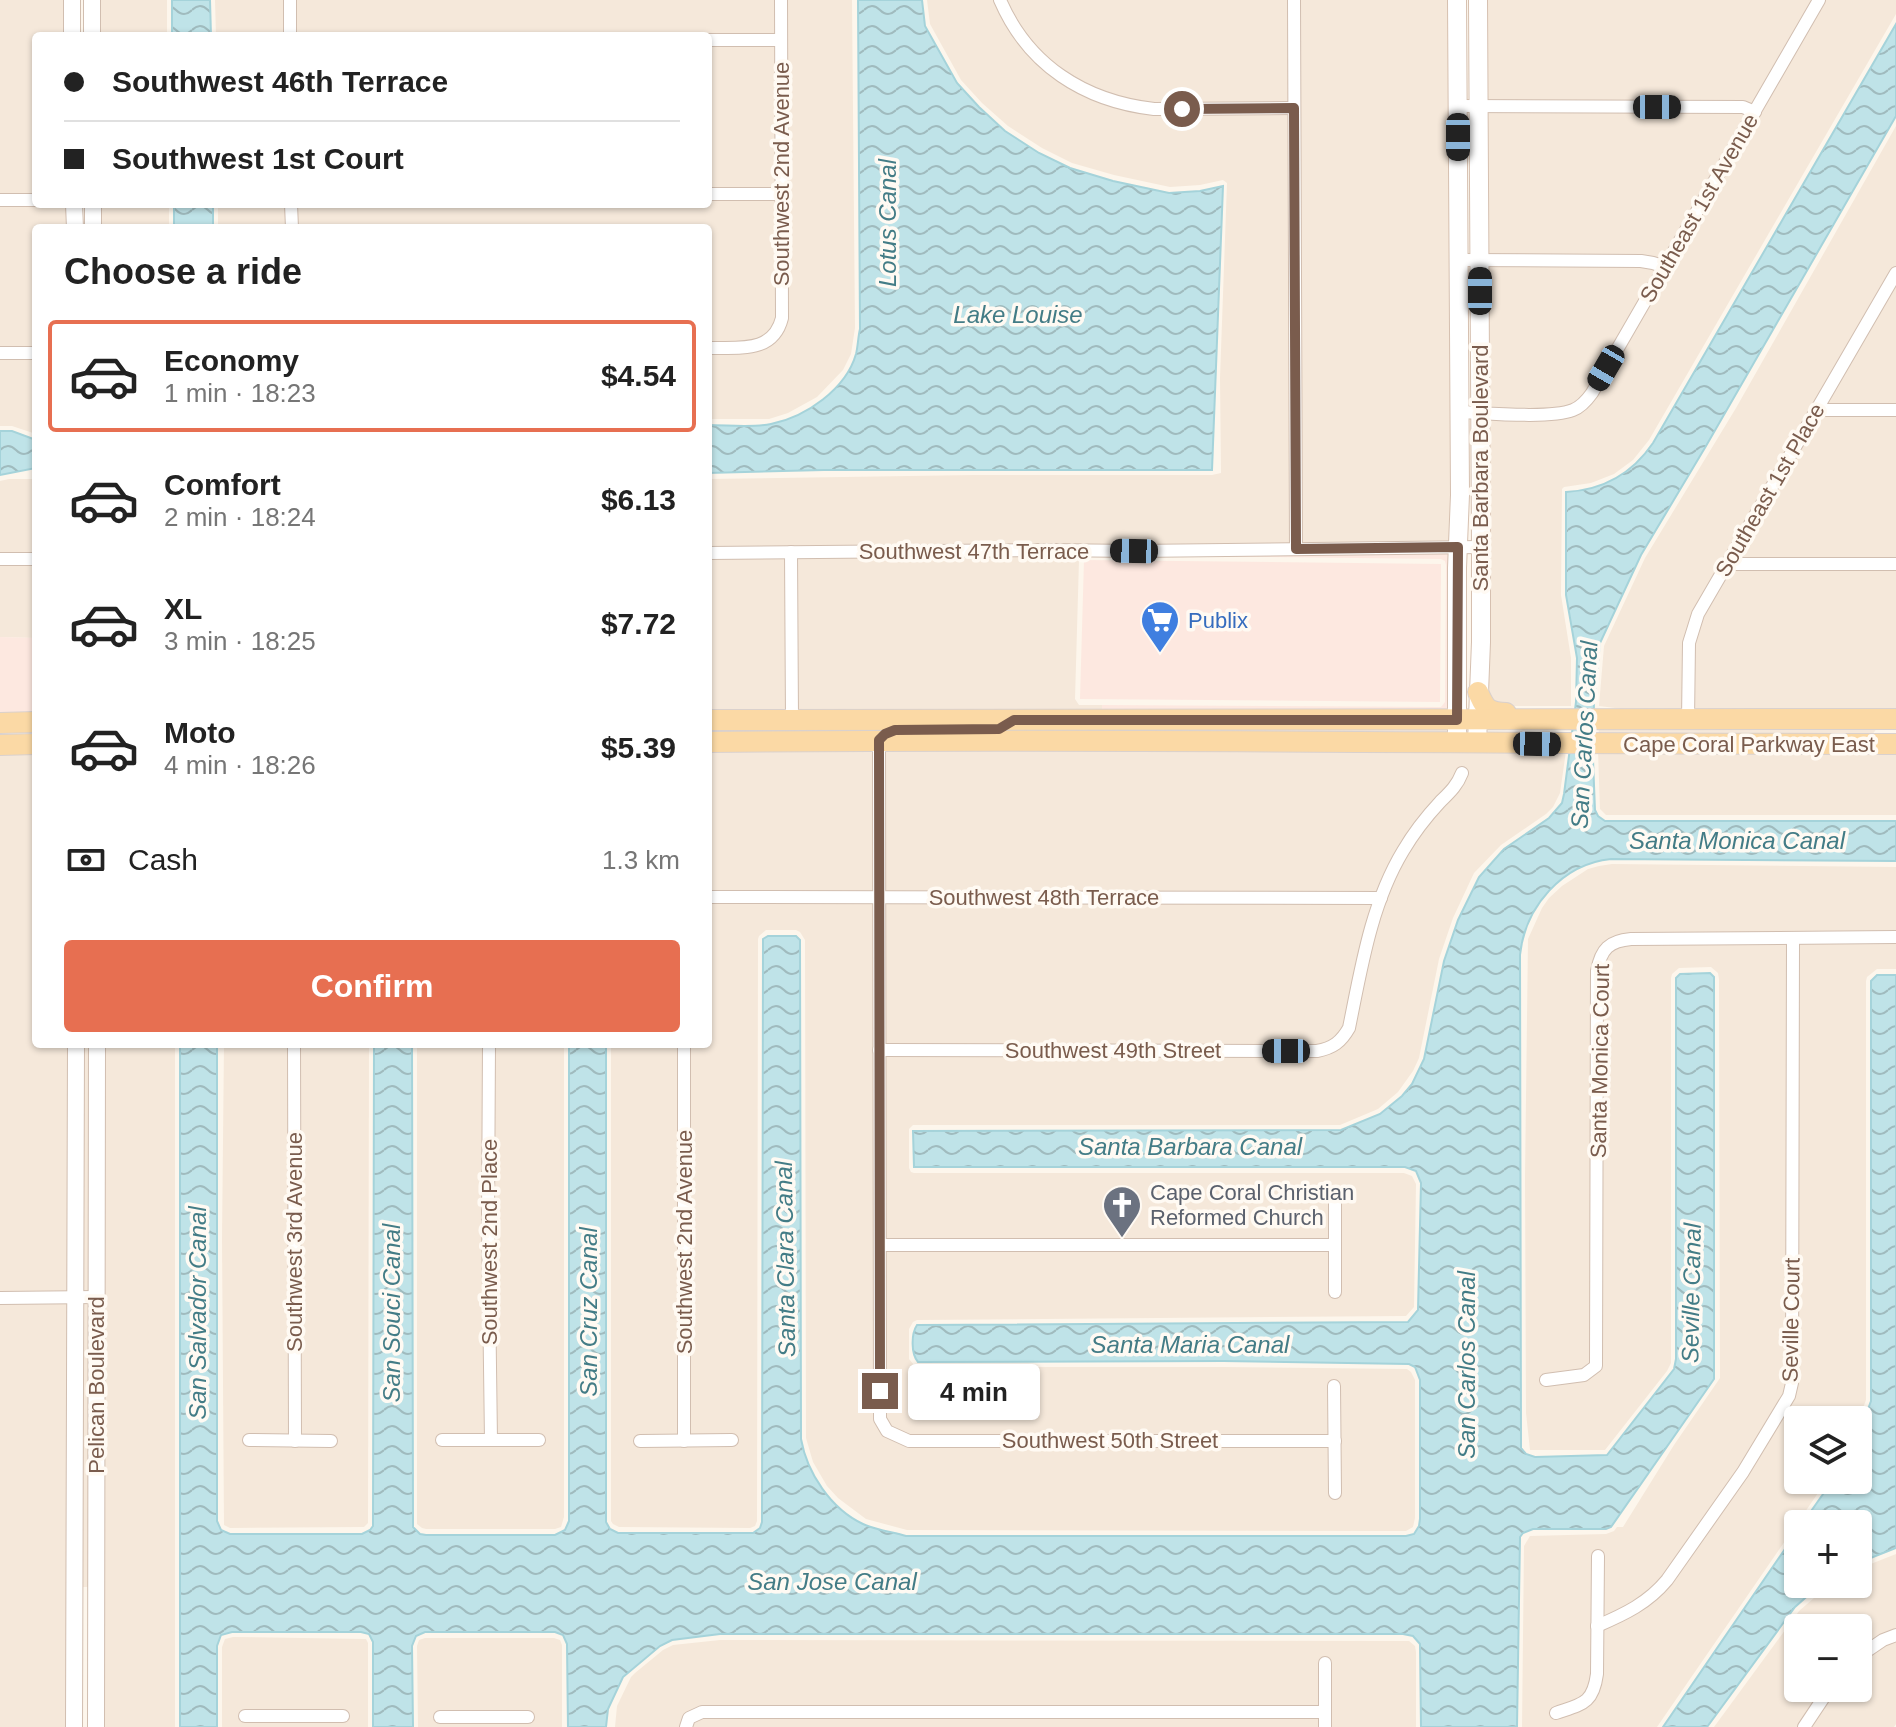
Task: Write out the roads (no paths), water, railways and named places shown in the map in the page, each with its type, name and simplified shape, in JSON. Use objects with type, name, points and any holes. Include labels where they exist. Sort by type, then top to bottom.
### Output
[{"type":"main road","name":"Santa Barbara Boulevard","points":[[1457,0],[1458,547],[1467,743]]},
{"type":"main road","name":"Santa Barbara Boulevard","points":[[1467,720],[1478,692],[1481,642],[1478,0]]},
{"type":"main road","points":[[1478,692],[1484,706],[1493,712],[1567,716]]},
{"type":"main road","points":[[712,720],[1467,720],[1567,716]]},
{"type":"main road","name":"Cape Coral Parkway East","points":[[1567,716],[1662,720],[1896,719]]},
{"type":"main road","points":[[712,731],[779,730],[792,720]]},
{"type":"main road","points":[[879,740],[895,730],[999,729],[1014,720]]},
{"type":"main road","points":[[712,742],[1083,740],[1109,732],[1202,732],[1216,727],[1221,720]]},
{"type":"main road","points":[[0,723],[32,722]]},
{"type":"main road","points":[[1886,744],[1876,738],[1881,733],[1896,730]]},
{"type":"main road","name":"Cape Coral Parkway East","points":[[1083,740],[1886,744]]},
{"type":"main road","points":[[0,745],[32,744]]},
{"type":"street","points":[[72,0],[72,32]]},
{"type":"street","points":[[92,0],[92,32]]},
{"type":"street","points":[[290,0],[290,32]]},
{"type":"street","name":"Southwest 2nd Avenue","points":[[712,348],[753,347],[767,342],[779,330],[782,318],[781,0]]},
{"type":"street","points":[[1000,0],[1016,30],[1042,61],[1068,81],[1113,101],[1140,107],[1294,108]]},
{"type":"street","points":[[1294,0],[1296,549]]},
{"type":"street","name":"Southeast 1st Avenue","points":[[1480,413],[1548,414],[1574,410],[1584,404],[1819,0]]},
{"type":"street","points":[[712,40],[781,40]]},
{"type":"street","points":[[1457,106],[1743,107],[1755,112]]},
{"type":"street","points":[[712,194],[781,194]]},
{"type":"street","points":[[0,200],[32,200]]},
{"type":"street","points":[[1458,260],[1641,261],[1665,267]]},
{"type":"street","name":"Southeast 1st Place","points":[[1688,720],[1689,643],[1698,614],[1896,273]]},
{"type":"street","points":[[0,353],[32,353]]},
{"type":"street","points":[[1817,410],[1896,410]]},
{"type":"street","points":[[1459,412],[1480,413]]},
{"type":"street","name":"Southwest 47th Terrace","points":[[712,553],[1481,547]]},
{"type":"street","points":[[791,552],[792,720]]},
{"type":"street","points":[[0,559],[32,559]]},
{"type":"street","points":[[1728,564],[1896,564]]},
{"type":"street","points":[[879,740],[880,1245],[1335,1245]]},
{"type":"street","points":[[1381,898],[1407,844],[1455,788],[1462,773]]},
{"type":"street","name":"Southwest 48th Terrace","points":[[712,897],[1381,898]]},
{"type":"street","name":"Southwest 49th Street","points":[[879,1050],[1330,1049],[1343,1039],[1349,1028],[1381,898]]},
{"type":"street","name":"Santa Monica Court","points":[[1546,1380],[1584,1375],[1596,1366],[1597,971],[1599,958],[1608,946],[1619,940],[1896,937]]},
{"type":"street","name":"Seville Court","points":[[1597,1626],[1640,1606],[1659,1590],[1743,1472],[1789,1396],[1792,1383],[1793,939]]},
{"type":"street","name":"Pelican Boulevard","points":[[74,1727],[76,1048]]},
{"type":"street","name":"Pelican Boulevard","points":[[96,1727],[97,1048]]},
{"type":"street","name":"Southwest 3rd Avenue","points":[[294,1048],[295,1441]]},
{"type":"street","name":"Southwest 2nd Place","points":[[489,1048],[491,1440]]},
{"type":"street","name":"Southwest 2nd Avenue","points":[[684,1048],[684,1441]]},
{"type":"street","points":[[1335,1202],[1335,1292]]},
{"type":"street","name":"Southwest 50th Street","points":[[880,1245],[880,1419],[887,1431],[909,1441],[1335,1441]]},
{"type":"street","points":[[0,1298],[97,1297]]},
{"type":"street","points":[[1334,1386],[1335,1493]]},
{"type":"street","points":[[249,1440],[331,1441]]},
{"type":"street","points":[[442,1440],[539,1440]]},
{"type":"street","points":[[640,1441],[732,1440]]},
{"type":"street","points":[[1556,1713],[1580,1705],[1595,1691],[1598,1556]]},
{"type":"street","points":[[75,1594],[96,1593]]},
{"type":"street","points":[[1872,1647],[1896,1635]]},
{"type":"street","points":[[1325,1663],[1325,1727]]},
{"type":"street","points":[[1804,1727],[1821,1702]]},
{"type":"street","points":[[688,1722],[702,1712],[1324,1712]]},
{"type":"street","points":[[245,1716],[295,1722],[343,1716]]},
{"type":"street","points":[[440,1717],[489,1722],[528,1717]]},
{"type":"water","points":[[172,0],[210,0],[211,32],[172,32]]},
{"type":"water","name":"Lake Louise","points":[[858,0],[922,0],[925,26],[957,83],[1005,131],[1039,153],[1070,168],[1169,193],[1223,186],[1212,470],[712,473],[712,425],[764,425],[811,408],[834,390],[851,367],[860,329]]},
{"type":"water","points":[[1896,24],[1896,116],[1641,555],[1600,643],[1594,701],[1593,760],[1595,810],[1605,821],[1896,821],[1896,861],[1611,859],[1577,869],[1562,879],[1549,891],[1529,920],[1520,955],[1521,1448],[1535,1457],[1607,1455],[1674,1369],[1676,978],[1680,974],[1710,973],[1714,977],[1714,1379],[1611,1527],[1533,1529],[1520,1537],[1517,1727],[1421,1727],[1420,1644],[1413,1636],[1403,1634],[720,1634],[672,1640],[660,1646],[623,1677],[608,1709],[606,1727],[568,1727],[567,1644],[563,1635],[555,1632],[425,1632],[416,1636],[412,1646],[413,1727],[373,1727],[373,1642],[369,1634],[232,1632],[221,1635],[217,1646],[217,1727],[180,1727],[180,1048],[217,1048],[217,1521],[221,1530],[230,1534],[362,1534],[373,1526],[374,1048],[412,1048],[413,1527],[426,1535],[555,1535],[565,1530],[569,1521],[569,1048],[606,1048],[606,1522],[610,1529],[618,1533],[753,1533],[762,1522],[763,939],[768,936],[796,936],[800,940],[801,1439],[815,1477],[841,1509],[868,1526],[906,1536],[1414,1534],[1420,1519],[1420,1380],[1415,1367],[1409,1364],[918,1362],[913,1344],[917,1325],[1408,1322],[1418,1310],[1421,1183],[1416,1171],[1405,1167],[914,1167],[913,1131],[1341,1130],[1380,1114],[1402,1096],[1412,1084],[1424,1059],[1444,961],[1458,920],[1479,877],[1504,849],[1549,818],[1562,803],[1576,702],[1577,658],[1566,595],[1566,492],[1592,488],[1616,478],[1636,463],[1653,443]]},
{"type":"water","points":[[174,208],[213,208],[213,224],[174,224]]},
{"type":"water","points":[[0,431],[12,431],[32,438],[32,469],[0,475]]},
{"type":"water","points":[[1877,975],[1896,975],[1896,1548],[1872,1557],[1872,1510],[1812,1510],[1823,1494],[1872,1494],[1872,1406],[1869,1406],[1871,981]]},
{"type":"water","points":[[1784,1550],[1784,1598],[1805,1598],[1790,1614],[1784,1614],[1784,1622],[1707,1727],[1663,1727]]},
{"type":"place","name":"Publix","points":[[1160,654]]},
{"type":"place","name":"Cape Coral Christian Reformed Church","points":[[1122,1239]]},
{"type":"water label","name":"Lotus Canal","points":[[887,223]]},
{"type":"water label","name":"San Carlos Canal","points":[[1584,735]]},
{"type":"water label","name":"Santa Monica Canal","points":[[1737,840]]},
{"type":"water label","name":"Santa Barbara Canal","points":[[1190,1146]]},
{"type":"water label","name":"Santa Clara Canal","points":[[785,1259]]},
{"type":"water label","name":"Seville Canal","points":[[1691,1293]]},
{"type":"water label","name":"San Cruz Canal","points":[[588,1312]]},
{"type":"water label","name":"San Salvador Canal","points":[[197,1313]]},
{"type":"water label","name":"San Souci Canal","points":[[391,1313]]},
{"type":"water label","name":"Santa Maria Canal","points":[[1190,1344]]},
{"type":"water label","name":"San Carlos Canal","points":[[1466,1365]]},
{"type":"water label","name":"San Jose Canal","points":[[832,1581]]}]
